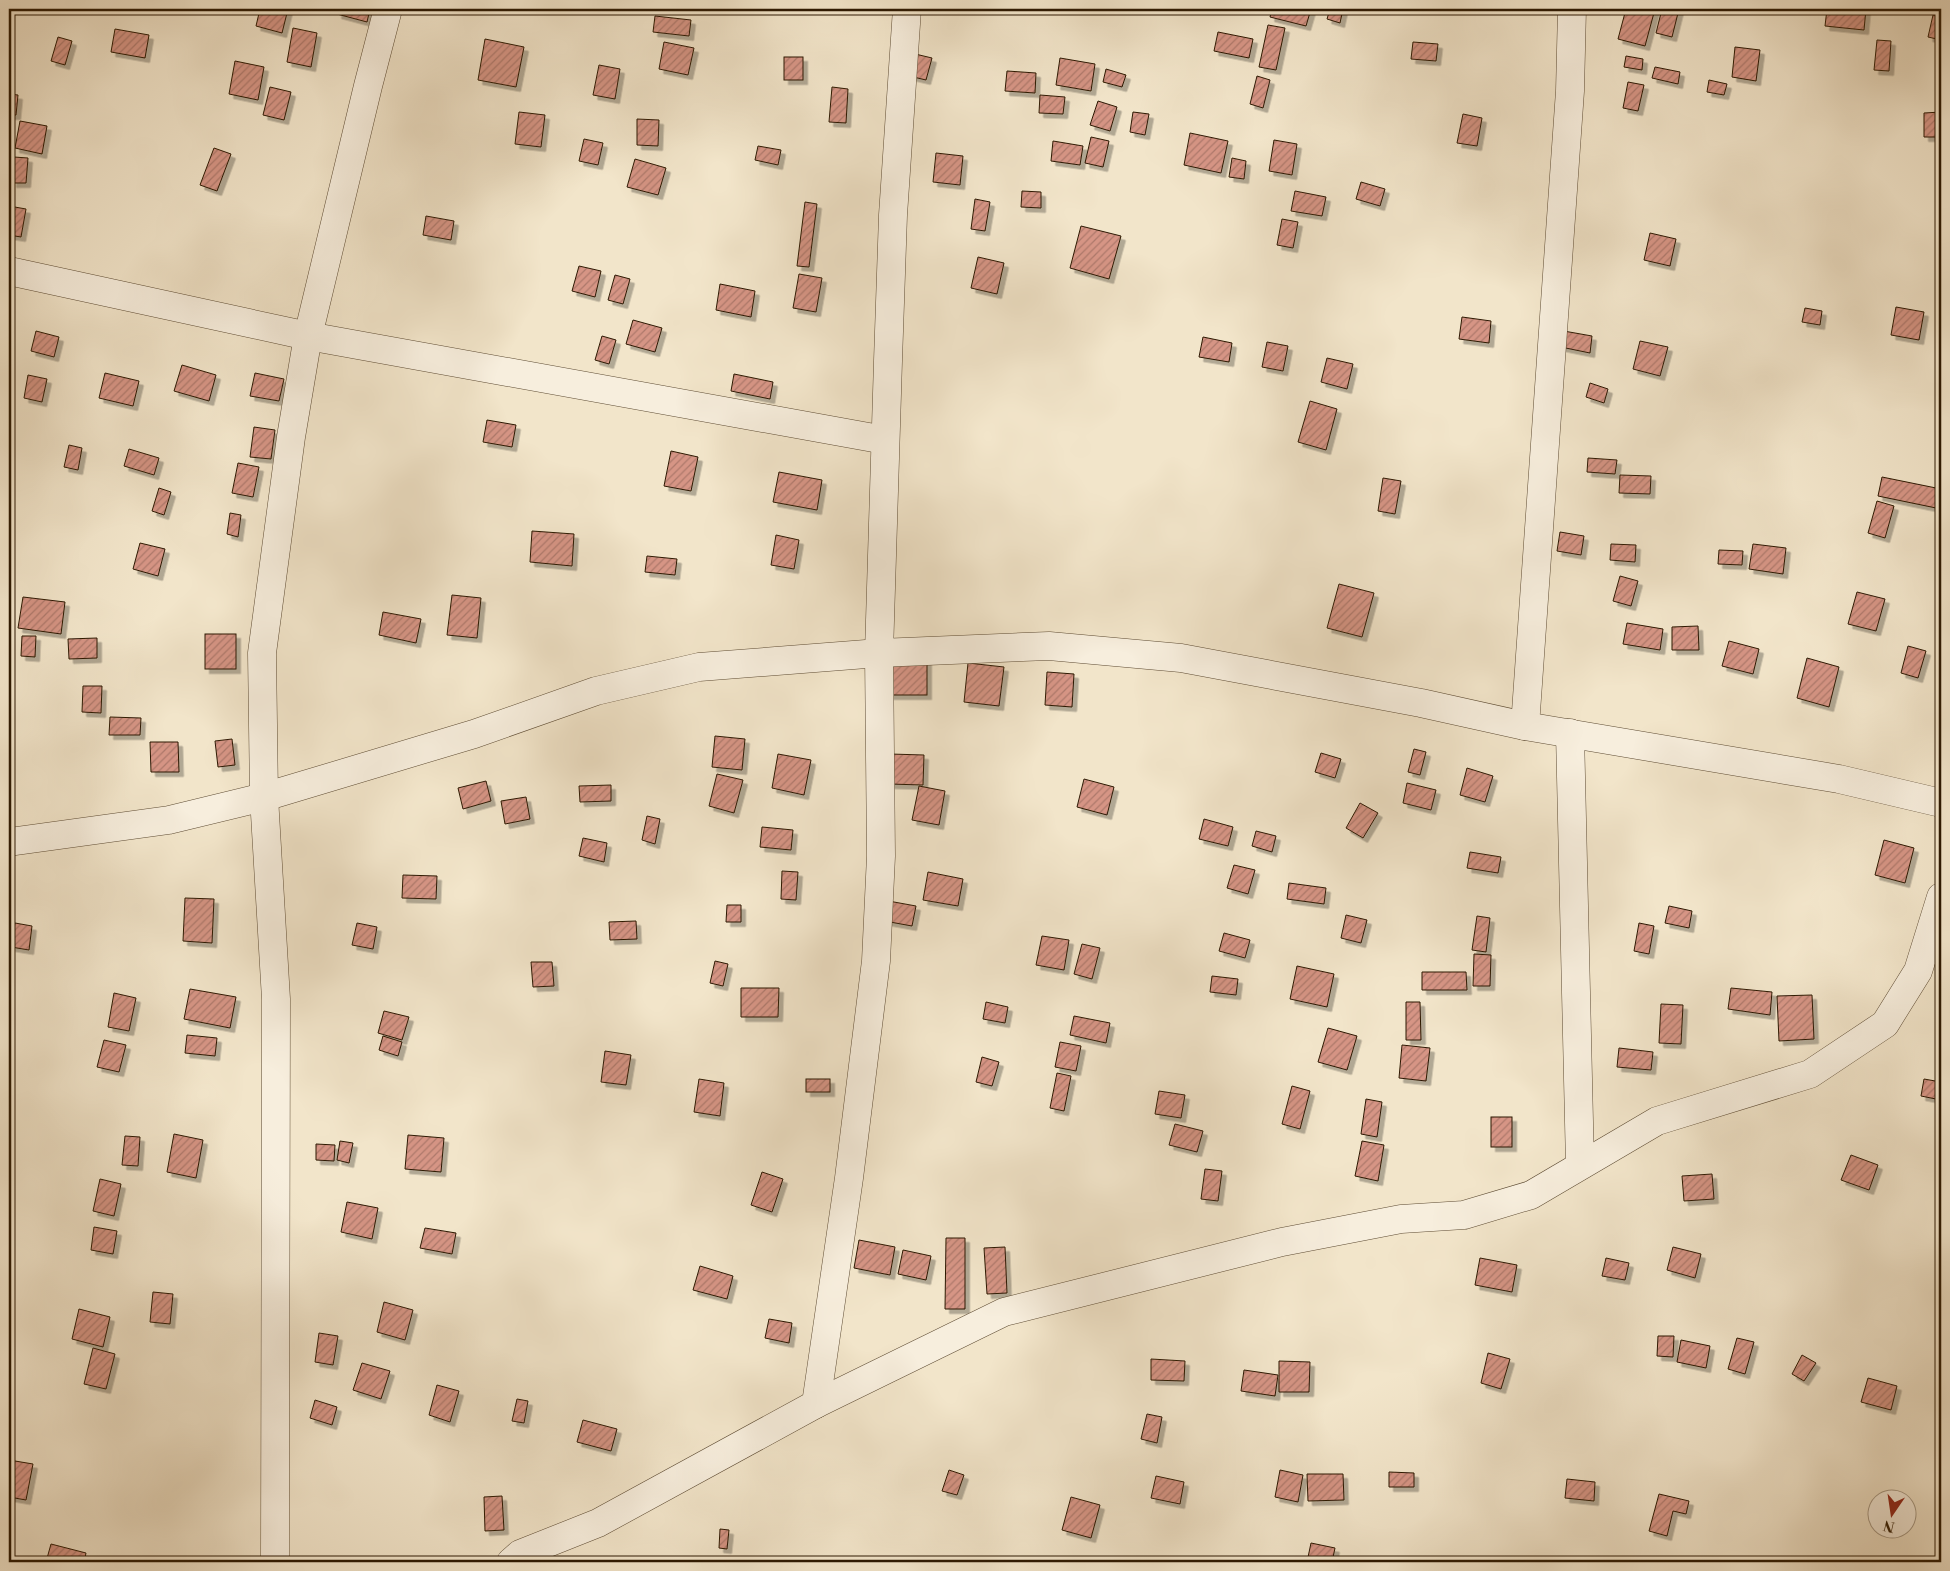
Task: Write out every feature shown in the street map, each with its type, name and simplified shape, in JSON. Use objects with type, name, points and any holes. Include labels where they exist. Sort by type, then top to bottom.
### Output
[{"type":"street","points":[[275,1562],[276,998],[264,797],[262,653],[291,437],[308,336],[365,96],[388,9]]},
{"type":"street","points":[[816,1404],[849,1178],[876,961],[881,856],[879,653],[885,440],[893,215],[907,9]]},
{"type":"street","points":[[1525,726],[1570,91],[1572,9]]},
{"type":"street","points":[[9,271],[308,336],[885,440]]},
{"type":"street","points":[[9,842],[169,820],[264,797],[474,734],[596,690],[699,667],[879,653],[1049,646],[1181,658],[1421,703],[1525,726],[1839,779],[1941,803]]},
{"type":"street","points":[[1570,733],[1580,1166]]},
{"type":"street","points":[[511,1562],[520,1554],[598,1523],[816,1404],[1004,1312],[1282,1242],[1401,1219],[1464,1214],[1531,1195],[1656,1120],[1810,1074],[1884,1024],[1918,971],[1941,897]]},
{"type":"building","points":[[260,9],[288,9],[282,33],[256,26]]},
{"type":"building","points":[[338,9],[370,9],[367,22],[337,14]]},
{"type":"building","points":[[1272,9],[1311,9],[1306,26],[1270,17]]},
{"type":"building","points":[[1330,9],[1343,9],[1340,23],[1327,19]]},
{"type":"building","points":[[1626,9],[1655,9],[1645,46],[1618,39]]},
{"type":"building","points":[[1662,9],[1679,9],[1672,37],[1656,33]]},
{"type":"building","points":[[1827,9],[1866,9],[1864,30],[1825,26]]},
{"type":"building","points":[[1933,15],[1941,17],[1941,40],[1928,37]]},
{"type":"building","points":[[655,16],[691,20],[689,36],[653,32]]},
{"type":"building","points":[[1268,25],[1285,28],[1276,70],[1259,67]]},
{"type":"building","points":[[293,28],[317,33],[311,67],[287,62]]},
{"type":"building","points":[[115,29],[149,35],[145,58],[111,52]]},
{"type":"building","points":[[1218,32],[1253,39],[1249,58],[1214,51]]},
{"type":"building","points":[[58,37],[72,41],[65,65],[51,61]]},
{"type":"building","points":[[485,39],[524,47],[516,87],[478,80]]},
{"type":"building","points":[[1877,40],[1891,41],[1889,71],[1874,70]]},
{"type":"building","points":[[664,42],[694,48],[688,75],[659,69]]},
{"type":"building","points":[[1413,42],[1438,44],[1436,61],[1411,59]]},
{"type":"building","points":[[1735,47],[1760,50],[1756,81],[1732,77]]},
{"type":"building","points":[[911,53],[932,58],[926,80],[905,75]]},
{"type":"building","points":[[1626,56],[1643,59],[1642,70],[1624,67]]},
{"type":"building","points":[[784,57],[803,57],[803,80],[784,80]]},
{"type":"building","points":[[1060,58],[1095,64],[1091,91],[1056,85]]},
{"type":"building","points":[[235,61],[264,67],[258,100],[229,94]]},
{"type":"building","points":[[599,65],[620,69],[615,99],[593,95]]},
{"type":"building","points":[[1655,67],[1680,72],[1678,84],[1652,78]]},
{"type":"building","points":[[1106,69],[1126,75],[1122,87],[1103,82]]},
{"type":"building","points":[[1007,71],[1036,73],[1035,93],[1005,91]]},
{"type":"building","points":[[1257,76],[1270,80],[1263,108],[1250,104]]},
{"type":"building","points":[[1709,80],[1727,84],[1724,95],[1707,92]]},
{"type":"building","points":[[1628,82],[1644,85],[1638,111],[1623,108]]},
{"type":"building","points":[[270,87],[291,92],[284,120],[263,115]]},
{"type":"building","points":[[832,87],[848,89],[846,123],[829,122]]},
{"type":"building","points":[[9,94],[18,95],[16,115],[9,115]]},
{"type":"building","points":[[1040,95],[1065,97],[1063,114],[1039,113]]},
{"type":"building","points":[[1098,101],[1117,107],[1110,131],[1090,125]]},
{"type":"building","points":[[519,112],[545,115],[541,147],[515,144]]},
{"type":"building","points":[[1133,112],[1149,114],[1145,135],[1130,132]]},
{"type":"building","points":[[1941,112],[1941,137],[1924,137],[1924,113]]},
{"type":"building","points":[[1463,114],[1482,118],[1477,146],[1457,143]]},
{"type":"building","points":[[637,119],[659,120],[658,146],[637,145]]},
{"type":"building","points":[[20,121],[47,126],[42,154],[15,148]]},
{"type":"building","points":[[1190,133],[1228,141],[1221,173],[1184,165]]},
{"type":"building","points":[[1091,137],[1109,141],[1103,167],[1085,163]]},
{"type":"building","points":[[584,139],[603,143],[598,165],[579,161]]},
{"type":"building","points":[[1274,140],[1297,144],[1292,175],[1269,171]]},
{"type":"building","points":[[1053,141],[1083,146],[1080,165],[1051,161]]},
{"type":"building","points":[[758,146],[781,150],[778,165],[755,160]]},
{"type":"building","points":[[214,148],[231,154],[217,191],[200,185]]},
{"type":"building","points":[[936,153],[963,156],[960,185],[933,182]]},
{"type":"building","points":[[14,157],[28,158],[26,183],[12,183]]},
{"type":"building","points":[[1232,158],[1246,161],[1244,179],[1229,177]]},
{"type":"building","points":[[635,159],[666,168],[658,195],[627,187]]},
{"type":"building","points":[[1361,182],[1385,189],[1380,206],[1356,199]]},
{"type":"building","points":[[1022,191],[1041,192],[1041,208],[1021,207]]},
{"type":"building","points":[[1295,191],[1326,197],[1322,216],[1291,211]]},
{"type":"building","points":[[975,199],[990,202],[985,231],[971,229]]},
{"type":"building","points":[[805,202],[817,204],[809,267],[797,266]]},
{"type":"building","points":[[9,206],[26,209],[21,237],[9,235]]},
{"type":"building","points":[[426,216],[454,221],[451,240],[423,235]]},
{"type":"building","points":[[1282,219],[1298,222],[1293,248],[1277,245]]},
{"type":"building","points":[[1081,226],[1121,236],[1109,279],[1070,268]]},
{"type":"building","points":[[1650,233],[1676,239],[1670,266],[1644,260]]},
{"type":"building","points":[[978,257],[1004,263],[997,294],[971,288]]},
{"type":"building","points":[[579,266],[601,271],[595,297],[572,291]]},
{"type":"building","points":[[799,274],[822,278],[816,312],[793,308]]},
{"type":"building","points":[[615,275],[630,279],[623,304],[608,300]]},
{"type":"building","points":[[720,284],[755,291],[751,317],[716,310]]},
{"type":"building","points":[[1896,307],[1924,312],[1919,340],[1891,335]]},
{"type":"building","points":[[1805,308],[1822,311],[1820,325],[1802,322]]},
{"type":"building","points":[[1462,317],[1491,321],[1489,343],[1459,339]]},
{"type":"building","points":[[633,320],[662,328],[655,352],[626,344]]},
{"type":"building","points":[[1558,330],[1592,336],[1590,353],[1556,346]]},
{"type":"building","points":[[36,331],[59,337],[54,357],[31,351]]},
{"type":"building","points":[[602,336],[616,340],[609,364],[595,360]]},
{"type":"building","points":[[1203,337],[1232,343],[1229,362],[1199,357]]},
{"type":"building","points":[[1640,341],[1668,347],[1660,376],[1633,369]]},
{"type":"building","points":[[1267,342],[1288,346],[1283,371],[1262,367]]},
{"type":"building","points":[[1327,358],[1353,364],[1347,389],[1321,382]]},
{"type":"building","points":[[182,365],[216,375],[209,401],[174,391]]},
{"type":"building","points":[[105,373],[139,381],[133,406],[99,398]]},
{"type":"building","points":[[255,373],[284,379],[279,401],[250,396]]},
{"type":"building","points":[[734,374],[773,382],[770,399],[731,391]]},
{"type":"building","points":[[28,375],[47,379],[42,402],[24,398]]},
{"type":"building","points":[[1590,383],[1608,389],[1604,403],[1586,397]]},
{"type":"building","points":[[1310,401],[1337,409],[1326,450],[1298,442]]},
{"type":"building","points":[[487,420],[516,425],[512,447],[483,442]]},
{"type":"building","points":[[254,427],[275,430],[271,459],[250,457]]},
{"type":"building","points":[[69,445],[82,448],[78,470],[64,467]]},
{"type":"building","points":[[129,449],[159,458],[154,475],[124,466]]},
{"type":"building","points":[[671,451],[698,457],[691,491],[664,486]]},
{"type":"building","points":[[1588,458],[1617,460],[1615,474],[1587,472]]},
{"type":"building","points":[[238,463],[259,467],[253,497],[232,493]]},
{"type":"building","points":[[779,472],[822,480],[817,510],[773,502]]},
{"type":"building","points":[[1620,475],[1651,476],[1650,494],[1619,493]]},
{"type":"building","points":[[1882,477],[1941,489],[1941,509],[1878,496]]},
{"type":"building","points":[[1383,478],[1401,481],[1395,514],[1378,511]]},
{"type":"building","points":[[159,488],[171,492],[164,515],[152,511]]},
{"type":"building","points":[[1877,501],[1894,506],[1885,538],[1868,533]]},
{"type":"building","points":[[230,513],[241,515],[238,537],[227,534]]},
{"type":"building","points":[[532,531],[574,534],[572,566],[530,562]]},
{"type":"building","points":[[1560,532],[1584,536],[1581,555],[1557,551]]},
{"type":"building","points":[[776,535],[799,540],[794,569],[771,565]]},
{"type":"building","points":[[140,543],[165,549],[158,576],[133,569]]},
{"type":"building","points":[[1611,544],[1636,545],[1635,562],[1610,560]]},
{"type":"building","points":[[1753,544],[1786,548],[1783,574],[1749,569]]},
{"type":"building","points":[[1719,550],[1743,551],[1742,565],[1718,564]]},
{"type":"building","points":[[647,556],[677,559],[675,575],[645,572]]},
{"type":"building","points":[[1620,576],[1638,581],[1631,606],[1613,601]]},
{"type":"building","points":[[1339,584],[1374,593],[1362,637],[1327,628]]},
{"type":"building","points":[[1857,592],[1885,599],[1876,631],[1848,624]]},
{"type":"building","points":[[452,595],[481,598],[477,638],[447,635]]},
{"type":"building","points":[[23,597],[65,602],[61,634],[18,628]]},
{"type":"building","points":[[383,612],[421,619],[416,643],[379,635]]},
{"type":"building","points":[[1627,623],[1663,629],[1660,650],[1623,644]]},
{"type":"building","points":[[1698,626],[1699,650],[1672,650],[1672,627]]},
{"type":"building","points":[[205,634],[236,634],[236,669],[205,669]]},
{"type":"building","points":[[22,636],[36,636],[35,657],[21,656]]},
{"type":"building","points":[[97,638],[97,658],[69,659],[68,639]]},
{"type":"building","points":[[1729,641],[1759,649],[1753,674],[1722,666]]},
{"type":"building","points":[[1908,646],[1926,651],[1918,678],[1901,673]]},
{"type":"building","points":[[1807,658],[1839,667],[1829,707],[1797,698]]},
{"type":"building","points":[[880,659],[927,659],[927,695],[880,695]]},
{"type":"building","points":[[968,663],[1004,667],[999,706],[964,702]]},
{"type":"building","points":[[1047,672],[1074,674],[1072,707],[1045,705]]},
{"type":"building","points":[[83,686],[102,686],[101,713],[82,712]]},
{"type":"building","points":[[110,717],[141,718],[140,735],[109,735]]},
{"type":"building","points":[[715,736],[745,739],[742,770],[712,767]]},
{"type":"building","points":[[232,739],[235,765],[218,767],[215,741]]},
{"type":"building","points":[[150,742],[178,742],[179,772],[151,772]]},
{"type":"building","points":[[1414,749],[1426,752],[1420,775],[1408,772]]},
{"type":"building","points":[[1321,753],[1341,759],[1335,778],[1315,772]]},
{"type":"building","points":[[778,754],[811,760],[804,795],[772,788]]},
{"type":"building","points":[[890,754],[924,755],[923,785],[889,784]]},
{"type":"building","points":[[1467,768],[1493,776],[1485,802],[1460,795]]},
{"type":"building","points":[[717,774],[743,780],[734,813],[709,806]]},
{"type":"building","points":[[1084,779],[1114,787],[1107,815],[1077,807]]},
{"type":"building","points":[[486,781],[491,801],[463,809],[458,788]]},
{"type":"building","points":[[1407,783],[1436,790],[1431,810],[1403,803]]},
{"type":"building","points":[[611,785],[611,801],[580,802],[579,786]]},
{"type":"building","points":[[919,786],[945,791],[939,825],[912,820]]},
{"type":"building","points":[[526,797],[530,819],[505,824],[501,801]]},
{"type":"building","points":[[1360,803],[1378,813],[1363,838],[1346,828]]},
{"type":"building","points":[[647,816],[660,819],[655,844],[642,840]]},
{"type":"building","points":[[1204,819],[1233,827],[1228,846],[1199,839]]},
{"type":"building","points":[[762,827],[793,830],[791,850],[760,847]]},
{"type":"building","points":[[1256,831],[1276,836],[1272,852],[1252,846]]},
{"type":"building","points":[[583,838],[607,843],[604,862],[579,856]]},
{"type":"building","points":[[1884,840],[1914,848],[1905,883],[1875,875]]},
{"type":"building","points":[[1470,852],[1501,857],[1498,873],[1467,868]]},
{"type":"building","points":[[1234,865],[1255,870],[1248,894],[1227,888]]},
{"type":"building","points":[[782,871],[798,872],[796,900],[781,899]]},
{"type":"building","points":[[928,872],[963,879],[958,906],[923,900]]},
{"type":"building","points":[[403,875],[437,876],[436,899],[402,898]]},
{"type":"building","points":[[1289,883],[1326,888],[1324,904],[1287,899]]},
{"type":"building","points":[[185,898],[214,899],[212,943],[183,941]]},
{"type":"building","points":[[883,900],[916,906],[912,926],[879,920]]},
{"type":"building","points":[[727,905],[741,905],[741,922],[726,922]]},
{"type":"building","points":[[1669,906],[1692,911],[1689,928],[1665,923]]},
{"type":"building","points":[[1346,915],[1367,920],[1361,943],[1341,938]]},
{"type":"building","points":[[1477,916],[1490,918],[1486,952],[1472,950]]},
{"type":"building","points":[[636,921],[637,939],[610,940],[609,922]]},
{"type":"building","points":[[15,923],[32,926],[29,950],[11,947]]},
{"type":"building","points":[[357,923],[377,927],[373,949],[352,945]]},
{"type":"building","points":[[1639,923],[1654,926],[1649,954],[1634,951]]},
{"type":"building","points":[[1224,933],[1250,940],[1245,958],[1219,951]]},
{"type":"building","points":[[1042,936],[1069,940],[1064,970],[1036,965]]},
{"type":"building","points":[[1082,944],[1100,948],[1092,979],[1074,974]]},
{"type":"building","points":[[1474,954],[1491,955],[1490,986],[1473,986]]},
{"type":"building","points":[[715,961],[728,964],[723,986],[710,983]]},
{"type":"building","points":[[531,962],[552,962],[554,986],[533,987]]},
{"type":"building","points":[[1297,966],[1334,974],[1327,1007],[1290,999]]},
{"type":"building","points":[[1422,972],[1466,972],[1467,990],[1422,990]]},
{"type":"building","points":[[1212,976],[1238,979],[1236,995],[1210,992]]},
{"type":"building","points":[[741,988],[779,988],[778,1017],[741,1017]]},
{"type":"building","points":[[1731,988],[1772,992],[1770,1015],[1728,1009]]},
{"type":"building","points":[[190,989],[236,997],[230,1028],[184,1019]]},
{"type":"building","points":[[114,993],[136,998],[129,1031],[108,1027]]},
{"type":"building","points":[[1812,995],[1814,1039],[1779,1041],[1777,996]]},
{"type":"building","points":[[986,1002],[1008,1007],[1005,1023],[983,1019]]},
{"type":"building","points":[[1406,1002],[1420,1002],[1421,1040],[1406,1040]]},
{"type":"building","points":[[1661,1004],[1683,1005],[1681,1044],[1659,1043]]},
{"type":"building","points":[[384,1011],[409,1017],[402,1040],[378,1033]]},
{"type":"building","points":[[1074,1016],[1110,1023],[1106,1043],[1070,1035]]},
{"type":"building","points":[[1328,1028],[1357,1036],[1347,1070],[1318,1062]]},
{"type":"building","points":[[187,1035],[217,1038],[215,1056],[185,1053]]},
{"type":"building","points":[[383,1036],[402,1042],[398,1056],[379,1050]]},
{"type":"building","points":[[104,1040],[126,1045],[119,1072],[97,1067]]},
{"type":"building","points":[[1060,1042],[1081,1046],[1076,1071],[1055,1067]]},
{"type":"building","points":[[1402,1045],[1430,1048],[1426,1081],[1399,1078]]},
{"type":"building","points":[[1619,1048],[1653,1052],[1651,1070],[1617,1067]]},
{"type":"building","points":[[605,1051],[631,1055],[626,1085],[601,1082]]},
{"type":"building","points":[[982,1057],[999,1062],[992,1086],[976,1082]]},
{"type":"building","points":[[1057,1073],[1071,1076],[1064,1111],[1050,1108]]},
{"type":"building","points":[[699,1079],[724,1083],[720,1116],[694,1112]]},
{"type":"building","points":[[806,1079],[830,1079],[830,1092],[806,1092]]},
{"type":"building","points":[[1924,1079],[1941,1082],[1941,1100],[1921,1096]]},
{"type":"building","points":[[1292,1086],[1310,1091],[1300,1129],[1282,1124]]},
{"type":"building","points":[[1159,1091],[1185,1095],[1181,1118],[1155,1114]]},
{"type":"building","points":[[1366,1099],[1382,1102],[1377,1137],[1361,1134]]},
{"type":"building","points":[[1491,1117],[1512,1117],[1512,1147],[1491,1147]]},
{"type":"building","points":[[1175,1124],[1203,1131],[1197,1152],[1169,1145]]},
{"type":"building","points":[[174,1134],[203,1140],[196,1178],[167,1172]]},
{"type":"building","points":[[408,1135],[444,1138],[441,1172],[405,1169]]},
{"type":"building","points":[[125,1136],[140,1137],[138,1166],[122,1165]]},
{"type":"building","points":[[340,1141],[353,1143],[349,1163],[337,1160]]},
{"type":"building","points":[[1362,1141],[1384,1145],[1378,1181],[1355,1176]]},
{"type":"building","points":[[316,1144],[335,1145],[334,1161],[316,1160]]},
{"type":"building","points":[[1851,1155],[1878,1165],[1869,1190],[1841,1180]]},
{"type":"building","points":[[1205,1169],[1222,1171],[1218,1201],[1201,1199]]},
{"type":"building","points":[[762,1172],[783,1179],[772,1212],[751,1205]]},
{"type":"building","points":[[1712,1174],[1714,1199],[1684,1201],[1682,1176]]},
{"type":"building","points":[[100,1179],[121,1184],[114,1216],[93,1211]]},
{"type":"building","points":[[347,1202],[378,1208],[372,1239],[341,1232]]},
{"type":"building","points":[[94,1227],[117,1231],[113,1254],[91,1250]]},
{"type":"building","points":[[425,1228],[456,1233],[452,1254],[420,1248]]},
{"type":"building","points":[[946,1238],[965,1238],[965,1309],[945,1309]]},
{"type":"building","points":[[859,1240],[895,1247],[890,1275],[854,1268]]},
{"type":"building","points":[[1005,1247],[1007,1293],[987,1294],[984,1248]]},
{"type":"building","points":[[1673,1247],[1701,1254],[1695,1278],[1667,1270]]},
{"type":"building","points":[[903,1250],[931,1256],[926,1280],[898,1274]]},
{"type":"building","points":[[1480,1258],[1517,1265],[1512,1292],[1475,1285]]},
{"type":"building","points":[[1606,1258],[1629,1263],[1625,1280],[1602,1276]]},
{"type":"building","points":[[700,1266],[733,1276],[727,1299],[693,1290]]},
{"type":"building","points":[[153,1292],[173,1294],[170,1324],[150,1322]]},
{"type":"building","points":[[384,1302],[413,1310],[405,1340],[377,1332]]},
{"type":"building","points":[[79,1309],[110,1317],[103,1347],[72,1339]]},
{"type":"building","points":[[769,1319],[792,1323],[789,1343],[765,1338]]},
{"type":"building","points":[[319,1333],[338,1336],[333,1365],[315,1362]]},
{"type":"building","points":[[1658,1336],[1674,1336],[1673,1357],[1657,1356]]},
{"type":"building","points":[[1737,1338],[1754,1342],[1745,1374],[1728,1369]]},
{"type":"building","points":[[1681,1340],[1710,1346],[1706,1368],[1677,1362]]},
{"type":"building","points":[[93,1348],[115,1354],[106,1389],[84,1384]]},
{"type":"building","points":[[1488,1353],[1510,1359],[1501,1389],[1481,1383]]},
{"type":"building","points":[[1802,1355],[1816,1363],[1804,1381],[1792,1374]]},
{"type":"building","points":[[1151,1359],[1185,1361],[1184,1381],[1151,1380]]},
{"type":"building","points":[[1279,1361],[1310,1362],[1309,1392],[1279,1392]]},
{"type":"building","points":[[362,1363],[390,1371],[381,1399],[353,1390]]},
{"type":"building","points":[[1244,1370],[1278,1375],[1275,1396],[1241,1391]]},
{"type":"building","points":[[1868,1378],[1897,1386],[1891,1410],[1861,1402]]},
{"type":"building","points":[[437,1385],[459,1391],[450,1422],[429,1415]]},
{"type":"building","points":[[517,1399],[528,1401],[524,1423],[512,1421]]},
{"type":"building","points":[[315,1400],[337,1407],[332,1425],[310,1418]]},
{"type":"building","points":[[1147,1414],[1162,1417],[1157,1443],[1141,1439]]},
{"type":"building","points":[[583,1420],[617,1429],[611,1451],[577,1442]]},
{"type":"building","points":[[9,1460],[33,1464],[26,1500],[9,1497]]},
{"type":"building","points":[[949,1470],[964,1475],[957,1495],[942,1491]]},
{"type":"building","points":[[1280,1470],[1303,1475],[1298,1502],[1275,1497]]},
{"type":"building","points":[[1389,1472],[1414,1473],[1414,1487],[1389,1487]]},
{"type":"building","points":[[1307,1474],[1343,1474],[1344,1500],[1308,1501]]},
{"type":"building","points":[[1156,1476],[1184,1482],[1180,1504],[1151,1498]]},
{"type":"building","points":[[1567,1479],[1595,1482],[1594,1501],[1565,1498]]},
{"type":"building","points":[[1659,1494],[1689,1501],[1686,1514],[1673,1511],[1667,1536],[1649,1531]]},
{"type":"building","points":[[502,1496],[504,1530],[485,1531],[484,1497]]},
{"type":"building","points":[[1071,1497],[1100,1505],[1091,1538],[1062,1530]]},
{"type":"building","points":[[720,1529],[729,1530],[727,1549],[719,1548]]},
{"type":"building","points":[[1311,1543],[1335,1548],[1332,1562],[1307,1562]]},
{"type":"building","points":[[51,1544],[86,1553],[84,1562],[46,1562]]}]
